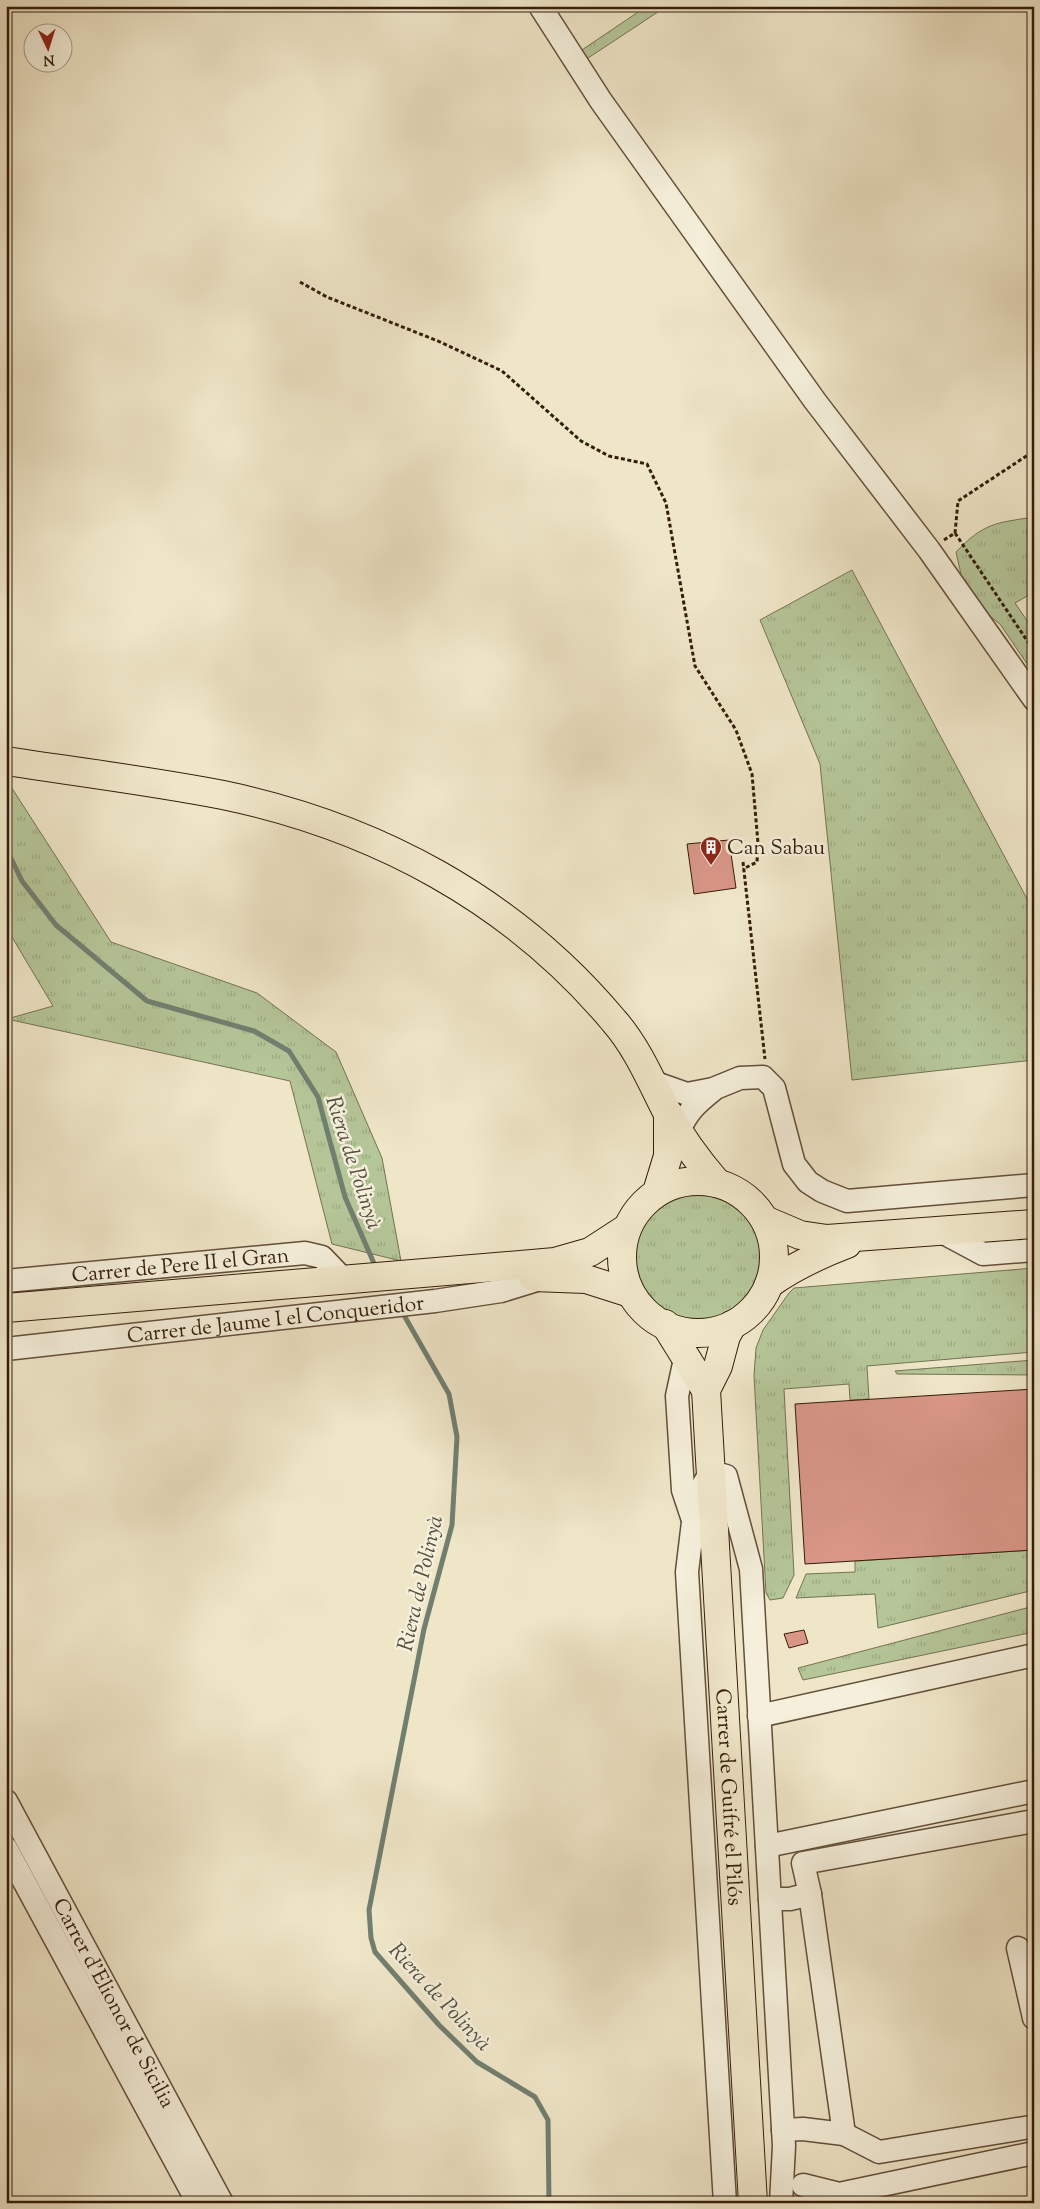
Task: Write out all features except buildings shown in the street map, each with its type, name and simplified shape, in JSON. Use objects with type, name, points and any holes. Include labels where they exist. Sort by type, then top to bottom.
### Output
[{"type":"main road","points":[[6,761],[224,796],[280,810],[342,829],[398,852],[447,879],[535,941],[616,1022],[653,1082],[691,1151],[717,1183]]},
{"type":"main road","points":[[657,1192],[668,1156],[674,1123]]},
{"type":"main road","points":[[732,1326],[696,1332],[680,1330],[665,1324],[644,1310],[630,1293],[624,1276],[622,1246],[627,1228],[640,1208],[657,1192],[673,1186],[697,1182],[717,1183],[733,1190],[747,1200],[766,1221],[772,1241],[773,1262],[769,1284]]},
{"type":"main road","points":[[766,1221],[800,1235],[813,1238],[866,1237],[1034,1224]]},
{"type":"main road","points":[[402,1280],[575,1258],[590,1252],[627,1228]]},
{"type":"main road","points":[[665,1324],[706,1390],[718,1366],[726,1336],[732,1326],[750,1312],[769,1284],[790,1269],[816,1255],[866,1237]]},
{"type":"main road","points":[[6,1308],[357,1282],[501,1277],[595,1281],[630,1293]]},
{"type":"main road","points":[[6,1326],[93,1318],[357,1282]]},
{"type":"main road","name":"Carrer de Guifré el Pilós","points":[[706,1390],[753,2203]]},
{"type":"street","points":[[540,6],[601,101],[810,393],[929,550],[1034,699]]},
{"type":"street","points":[[653,1082],[687,1094],[713,1089],[740,1078],[763,1077],[774,1088],[794,1164],[808,1182],[822,1191],[847,1201],[1034,1185]]},
{"type":"street","points":[[674,1123],[684,1119],[691,1108],[713,1089]]},
{"type":"street","points":[[942,1232],[983,1254],[1034,1250]]},
{"type":"street","name":"Carrer de Pere II el Gran","points":[[6,1281],[305,1253],[322,1257],[357,1282]]},
{"type":"street","name":"Carrer de Jaume I el Conqueridor","points":[[6,1349],[435,1301],[501,1291],[543,1278]]},
{"type":"street","points":[[685,1359],[676,1396],[683,1490],[693,1518]]},
{"type":"street","points":[[725,2203],[687,1572],[696,1497],[711,1472],[726,1476],[751,1569],[783,2138],[781,2203]]},
{"type":"street","points":[[759,1716],[1034,1655]]},
{"type":"street","points":[[767,1846],[1034,1790]]},
{"type":"street","name":"Carrer d'Elionor de Sicilia","points":[[6,1801],[222,2203]]},
{"type":"street","points":[[844,2134],[810,1894],[803,1863],[1034,1821]]},
{"type":"street","name":"Carrer d'Elionor de Sicilia","points":[[6,1848],[198,2203]]},
{"type":"street","points":[[770,1899],[790,1899],[810,1894]]},
{"type":"street","points":[[1018,1948],[1034,2018]]},
{"type":"street","points":[[783,2138],[803,2129],[844,2134],[879,2152],[1030,2127]]},
{"type":"street","points":[[783,2138],[804,2194],[839,2194],[1034,2153]]},
{"type":"path","points":[[300,282],[327,297],[438,341],[502,371],[581,441],[610,456],[647,464],[666,503],[696,666],[736,730],[752,774],[758,843],[757,862],[744,869]]},
{"type":"path","points":[[1034,451],[958,501],[955,533],[1034,651]]},
{"type":"path","points":[[929,550],[955,533]]},
{"type":"path","points":[[743,862],[766,1054],[763,1077]]},
{"type":"green space","points":[[647,6],[667,6],[585,60],[579,52]]},
{"type":"green space","points":[[1034,517],[1034,592],[1015,603],[1034,631],[1034,674],[1000,624],[982,610],[964,588],[956,552],[975,535],[991,526]]},
{"type":"green space","points":[[852,570],[1034,912],[1034,1060],[852,1080],[820,764],[760,620]]},
{"type":"green space","points":[[6,779],[111,942],[257,993],[336,1052],[382,1158],[401,1261],[332,1244],[290,1081],[7,1019],[53,1006],[6,927]]},
{"type":"green space","points":[[698,1182],[713,1183],[727,1187],[740,1194],[751,1204],[761,1215],[768,1228],[772,1242],[772,1272],[768,1286],[761,1299],[751,1310],[740,1320],[727,1327],[713,1331],[698,1332],[683,1331],[669,1327],[656,1320],[645,1310],[635,1299],[628,1286],[624,1272],[623,1257],[624,1242],[628,1228],[635,1215],[645,1204],[656,1194],[669,1187],[683,1183]]},
{"type":"green space","points":[[1034,1268],[1034,1352],[867,1366],[869,1399],[850,1400],[849,1384],[784,1389],[794,1575],[783,1598],[770,1600],[766,1593],[754,1376],[756,1348],[763,1330],[789,1293],[794,1288]]},
{"type":"green space","points":[[1034,1360],[1034,1375],[897,1374],[895,1371]]},
{"type":"green space","points":[[1034,1550],[1034,1590],[878,1628],[875,1594],[796,1598],[806,1574],[855,1572],[855,1561]]},
{"type":"green space","points":[[1034,1606],[1034,1632],[803,1680],[798,1668]]},
{"type":"waterway","name":"Riera de Polinyà","points":[[6,848],[22,881],[56,925],[147,1001],[254,1031],[289,1051],[318,1097],[345,1197],[376,1268]]},
{"type":"waterway","name":"Riera de Polinyà","points":[[401,1310],[449,1394],[457,1437],[452,1525],[424,1629],[369,1910],[371,1938],[375,1952],[439,2025],[477,2062],[535,2097],[548,2120],[549,2203]]},
{"type":"place","name":"Can Sabau","points":[[711,866]]}]
